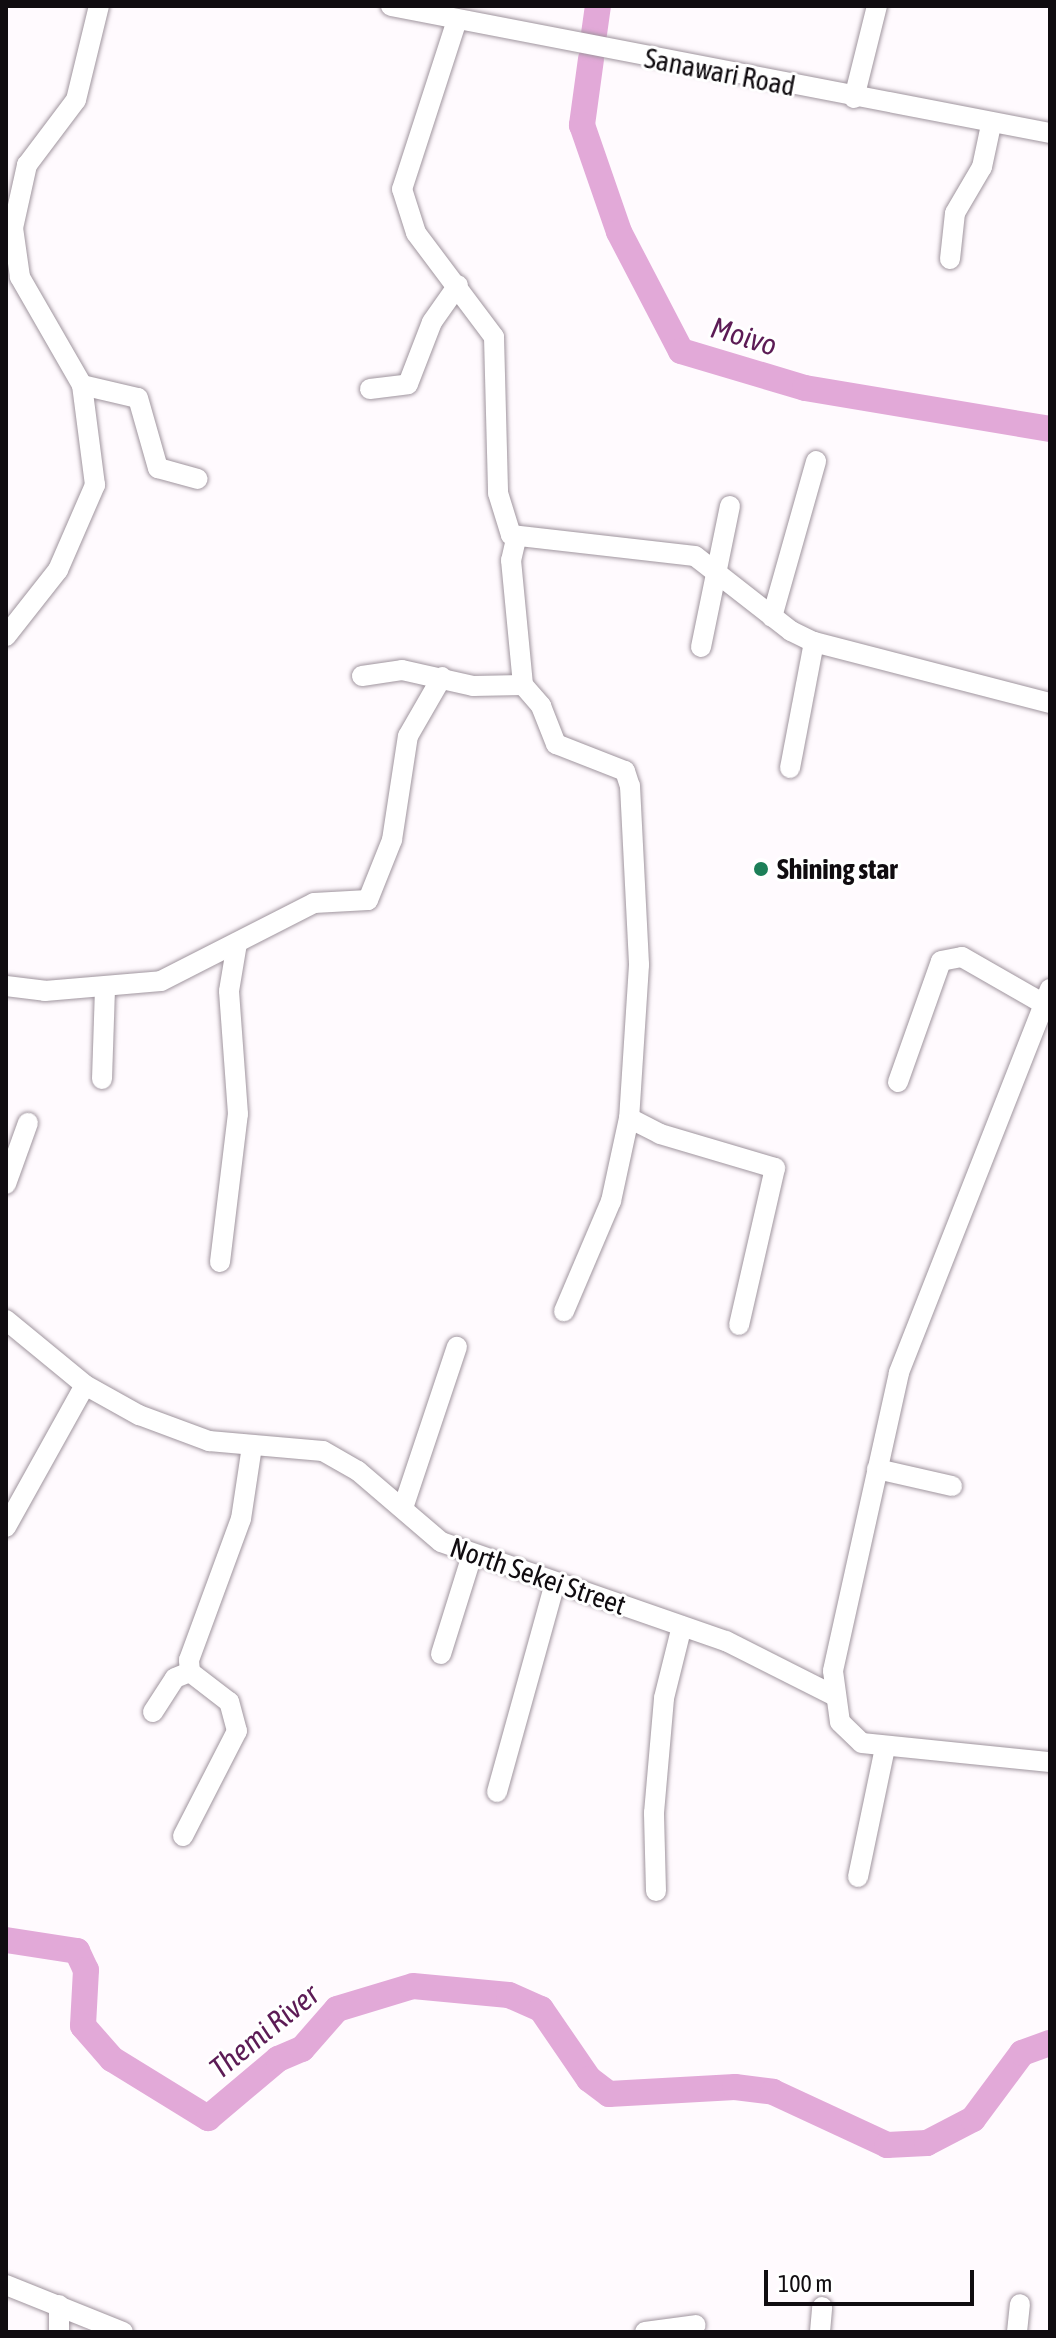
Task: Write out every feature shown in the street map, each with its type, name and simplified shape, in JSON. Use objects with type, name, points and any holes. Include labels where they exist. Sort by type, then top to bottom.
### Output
[{"type":"street","points":[[6,636],[58,570],[95,485],[82,385],[20,277],[10,228],[27,165],[76,100],[99,6]]},
{"type":"street","name":"Sanawari Road","points":[[391,6],[991,125],[1050,133]]},
{"type":"street","points":[[854,98],[877,6]]},
{"type":"street","points":[[457,20],[402,189],[416,233],[458,285],[494,337],[498,493],[503,522],[516,539],[678,551],[717,571],[772,617],[814,642],[1050,703]]},
{"type":"street","points":[[950,259],[955,213],[982,167],[991,125]]},
{"type":"street","points":[[370,389],[408,384],[432,322],[458,285]]},
{"type":"street","points":[[82,385],[138,398],[158,468],[198,479]]},
{"type":"street","points":[[772,617],[816,461]]},
{"type":"street","points":[[701,647],[730,506]]},
{"type":"street","points":[[516,539],[511,560],[523,685],[541,706],[556,744],[629,778],[639,965],[629,1118],[611,1201],[564,1311]]},
{"type":"street","points":[[790,768],[814,642]]},
{"type":"street","points":[[362,676],[402,670],[473,686],[523,685]]},
{"type":"street","points":[[6,986],[105,987],[161,981],[314,903],[353,905],[376,892],[392,840],[408,736],[442,677]]},
{"type":"street","points":[[220,1262],[238,1114],[229,991],[237,943]]},
{"type":"street","points":[[898,1082],[941,961],[962,957],[1047,997],[923,1299],[877,1469],[833,1695],[846,1735],[885,1748],[1050,1762]]},
{"type":"street","points":[[102,1079],[105,987]]},
{"type":"street","points":[[629,1118],[660,1134],[775,1168],[739,1325]]},
{"type":"street","points":[[6,1184],[28,1123]]},
{"type":"street","name":"North Sekei Street","points":[[6,1320],[85,1385],[162,1425],[252,1446],[323,1451],[403,1508],[427,1534],[554,1586],[726,1641],[833,1695]]},
{"type":"street","points":[[403,1508],[457,1347]]},
{"type":"street","points":[[6,1527],[85,1385]]},
{"type":"street","points":[[153,1712],[175,1678],[190,1672],[241,1519],[252,1446]]},
{"type":"street","points":[[877,1469],[952,1486]]},
{"type":"street","points":[[441,1654],[472,1555]]},
{"type":"street","points":[[497,1792],[554,1586]]},
{"type":"street","points":[[656,1891],[654,1813],[664,1698],[682,1626]]},
{"type":"street","points":[[183,1836],[237,1731],[229,1702],[190,1672]]},
{"type":"street","points":[[858,1877],[885,1748]]},
{"type":"street","points":[[6,2285],[123,2332]]},
{"type":"street","points":[[1017,2332],[1020,2304]]},
{"type":"street","points":[[59,2305],[59,2332]]},
{"type":"street","points":[[820,2332],[822,2307]]},
{"type":"street","points":[[645,2332],[696,2325]]},
{"type":"waterway","name":"Moivo","points":[[594,34],[598,6]]},
{"type":"waterway","name":"Moivo","points":[[591,59],[582,125],[619,232],[681,351],[805,388],[1050,429]]},
{"type":"waterway","name":"Themi River","points":[[6,1940],[77,1951],[86,1970],[83,2026],[112,2059],[208,2118],[278,2059],[302,2049],[337,2009],[413,1986],[509,1995],[541,2009],[589,2079],[609,2094],[735,2087],[773,2092],[887,2145],[927,2143],[973,2119],[1022,2053],[1050,2043]]},
{"type":"place","name":"Shining star","points":[[761,869]]}]
